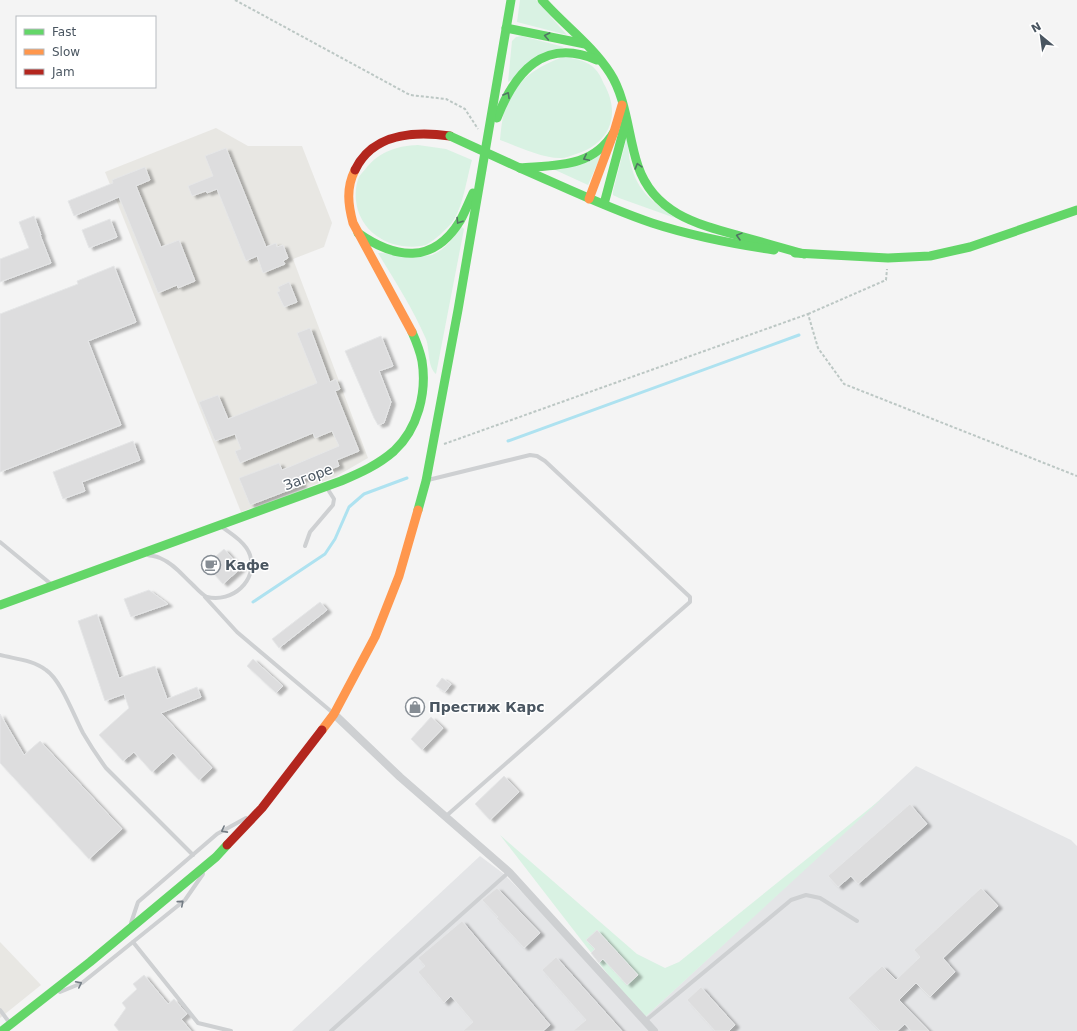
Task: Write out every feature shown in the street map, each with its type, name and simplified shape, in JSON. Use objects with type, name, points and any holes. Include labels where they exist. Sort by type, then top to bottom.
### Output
[{"type":"main road","points":[[2,1031],[216,857],[259,811],[334,714],[375,637],[399,576],[426,481],[487,144],[511,0]]},
{"type":"main road","points":[[542,0],[602,62],[611,74],[627,118],[642,177],[651,193],[665,206],[684,218],[702,226],[804,254],[888,258],[930,256],[970,247],[1077,210]]},
{"type":"main road","points":[[506,28],[585,44]]},
{"type":"main road","points":[[487,144],[509,91],[521,74],[536,61],[556,53],[574,51],[602,62]]},
{"type":"main road","points":[[589,199],[614,132],[622,105]]},
{"type":"main road","points":[[604,204],[627,118]]},
{"type":"main road","points":[[520,168],[566,164],[584,159],[602,148],[614,132]]},
{"type":"main road","name":"Загоре","points":[[0,605],[341,481],[373,467],[387,458],[408,436],[416,421],[420,406],[422,391],[422,358],[410,326],[358,233],[349,213],[348,191],[353,173],[365,155],[382,143],[401,136],[423,133],[450,136],[589,199],[652,223],[755,248],[804,254]]},
{"type":"main road","points":[[358,233],[379,247],[399,253],[417,253],[434,247],[449,235],[459,222],[466,210],[481,173]]},
{"type":"street","points":[[334,714],[400,778],[509,872],[654,1031]]},
{"type":"lane","points":[[426,481],[530,455],[536,456],[545,461],[690,597],[691,600],[445,817]]},
{"type":"lane","points":[[305,546],[310,532],[333,505],[334,499],[325,486]]},
{"type":"lane","points":[[205,596],[222,598],[230,596],[243,586],[251,572],[250,554],[245,546],[232,534],[218,525]]},
{"type":"lane","points":[[0,542],[53,586]]},
{"type":"lane","points":[[140,554],[160,557],[173,566],[205,596],[237,632],[334,714]]},
{"type":"lane","points":[[0,656],[30,662],[47,670],[57,682],[83,733],[106,768],[193,854]]},
{"type":"lane","points":[[128,930],[138,902],[217,834],[259,811]]},
{"type":"lane","points":[[43,999],[82,983],[185,900],[216,857]]},
{"type":"lane","points":[[331,1031],[509,872]]},
{"type":"lane","points":[[645,1021],[791,900],[806,895],[820,898],[857,921]]},
{"type":"lane","points":[[133,942],[198,1023],[231,1031]]},
{"type":"lane","points":[[0,1010],[11,1024]]},
{"type":"path","points":[[235,0],[410,95],[446,99],[465,109],[487,144]]},
{"type":"path","points":[[433,448],[808,314],[886,280],[888,258]]},
{"type":"path","points":[[808,314],[818,348],[844,384],[1077,476]]},
{"type":"shaded area","points":[[216,128],[248,146],[302,146],[332,223],[324,247],[293,259],[368,458],[335,477],[241,512],[105,172]]},
{"type":"shaded area","points":[[916,766],[1071,840],[1077,846],[1077,1031],[292,1031],[480,856],[504,874],[644,1018]]},
{"type":"shaded area","points":[[0,942],[41,985],[0,1018]]},
{"type":"green space","points":[[520,0],[536,0],[567,35],[517,22]]},
{"type":"green space","points":[[522,36],[564,47],[508,82],[512,41],[516,37]]},
{"type":"green space","points":[[563,57],[586,62],[596,70],[602,79],[612,107],[612,118],[609,128],[603,137],[596,144],[585,150],[562,158],[539,154],[500,140],[502,120],[505,109],[521,82],[544,65]]},
{"type":"green space","points":[[627,137],[630,162],[634,175],[642,190],[660,207],[675,218],[613,195]]},
{"type":"green space","points":[[418,145],[446,149],[472,160],[459,208],[451,224],[426,245],[414,247],[402,246],[385,241],[365,225],[358,210],[356,186],[361,174],[372,162],[384,153],[396,148]]},
{"type":"green space","points":[[602,153],[588,185],[553,169]]},
{"type":"green space","points":[[461,226],[464,229],[436,374],[431,367],[426,339],[421,328],[404,295],[378,253],[422,256],[432,255],[437,253],[449,243]]},
{"type":"green space","points":[[885,796],[644,1018],[630,1003],[500,835],[637,954],[665,968],[679,962]]},
{"type":"building","points":[[226,148],[266,247],[276,243],[277,247],[283,245],[288,258],[283,261],[285,264],[263,273],[257,256],[246,261],[217,189],[192,196],[188,186],[213,176],[205,156]]},
{"type":"building","points":[[145,167],[150,180],[136,186],[161,247],[179,240],[195,281],[178,288],[177,285],[158,293],[119,197],[74,216],[68,201],[113,183],[112,180]]},
{"type":"building","points":[[34,216],[51,263],[0,282],[0,259],[29,248],[19,222]]},
{"type":"building","points":[[110,219],[117,237],[89,248],[82,230]]},
{"type":"building","points":[[114,266],[136,322],[88,341],[121,425],[0,472],[0,314],[78,284],[77,281]]},
{"type":"building","points":[[289,282],[297,302],[284,307],[277,292],[280,291],[278,287]]},
{"type":"building","points":[[310,328],[330,382],[336,379],[340,389],[335,391],[359,451],[337,460],[339,466],[300,480],[302,485],[250,505],[239,478],[279,463],[282,470],[339,446],[332,431],[315,438],[313,433],[240,463],[235,451],[241,449],[235,434],[215,441],[199,402],[218,395],[228,419],[317,383],[297,333]]},
{"type":"building","points":[[381,336],[393,366],[379,371],[391,402],[384,423],[378,425],[345,351]]},
{"type":"building","points":[[133,441],[140,460],[82,482],[85,491],[63,499],[53,472]]},
{"type":"building","points":[[224,549],[241,568],[223,584],[206,565]]},
{"type":"building","points":[[149,590],[168,604],[131,617],[124,599]]},
{"type":"building","points":[[320,602],[327,610],[279,648],[272,639]]},
{"type":"building","points":[[97,614],[119,678],[155,666],[167,699],[197,687],[201,697],[161,713],[212,768],[199,780],[173,753],[152,772],[134,752],[123,761],[99,735],[129,708],[124,694],[105,701],[78,621]]},
{"type":"building","points":[[253,659],[283,686],[276,693],[247,666]]},
{"type":"building","points":[[442,678],[451,684],[445,692],[436,686]]},
{"type":"building","points":[[0,714],[24,755],[40,741],[122,829],[89,859],[0,763]]},
{"type":"building","points":[[431,717],[443,728],[422,750],[411,739]]},
{"type":"building","points":[[504,776],[519,792],[490,820],[475,804]]},
{"type":"building","points":[[910,804],[927,824],[858,884],[851,876],[838,887],[828,876]]},
{"type":"building","points":[[497,888],[540,933],[524,948],[496,918],[498,917],[482,900]]},
{"type":"building","points":[[981,888],[998,906],[943,958],[955,972],[930,997],[916,983],[899,1000],[929,1031],[911,1031],[905,1024],[897,1031],[880,1031],[848,998],[882,966],[896,980],[920,957],[914,950]]},
{"type":"building","points":[[462,921],[550,1025],[543,1031],[463,1031],[473,1022],[451,996],[444,1003],[418,972],[425,966],[418,958]]},
{"type":"building","points":[[597,930],[638,975],[627,985],[603,959],[599,963],[591,953],[595,949],[586,940]]},
{"type":"building","points":[[556,957],[622,1031],[573,1031],[586,1020],[542,970]]},
{"type":"building","points":[[144,975],[168,1004],[174,999],[187,1014],[181,1019],[191,1031],[119,1031],[114,1025],[126,1008],[122,1003],[137,989],[133,984]]},
{"type":"building","points":[[701,987],[735,1025],[729,1031],[715,1031],[687,1000]]},
{"type":"waterway","points":[[508,441],[799,335]]},
{"type":"waterway","points":[[253,602],[325,554],[335,539],[349,507],[364,494],[407,478]]},
{"type":"traffic: fast","points":[[418,510],[426,481],[458,310],[511,0]]},
{"type":"traffic: fast","points":[[542,0],[595,53],[616,83],[624,106],[638,166],[645,182],[654,195],[678,214],[708,227],[804,254]]},
{"type":"traffic: fast","points":[[506,28],[585,44]]},
{"type":"traffic: fast","points":[[497,118],[504,101],[513,86],[523,73],[534,63],[547,56],[562,53],[578,54],[597,60]]},
{"type":"traffic: fast","points":[[604,204],[626,121]]},
{"type":"traffic: fast","points":[[520,168],[560,165],[585,158],[596,152],[605,144],[614,132]]},
{"type":"traffic: fast","points":[[450,136],[520,168]]},
{"type":"traffic: fast","points":[[520,168],[602,204],[652,223],[713,239],[774,250]]},
{"type":"traffic: fast","points":[[358,233],[372,242],[399,252],[413,253],[426,251],[438,245],[449,235],[460,221],[473,193]]},
{"type":"traffic: fast","points":[[795,253],[888,258],[930,256],[970,247],[1077,210]]},
{"type":"traffic: fast","points":[[0,605],[341,481],[375,465],[394,451],[402,442],[415,421],[419,409],[423,385],[422,361],[412,332]]},
{"type":"traffic: fast","points":[[2,1031],[90,962],[216,857],[227,845]]},
{"type":"traffic: slow","points":[[589,199],[614,132],[622,105]]},
{"type":"traffic: slow","points":[[355,170],[349,190],[350,209],[353,223],[412,332]]},
{"type":"traffic: slow","points":[[322,730],[334,714],[375,637],[399,576],[418,510]]},
{"type":"traffic: jam","points":[[355,170],[372,148],[396,137],[422,134],[450,136]]},
{"type":"traffic: jam","points":[[227,845],[262,808],[322,730]]},
{"type":"place","name":"Кафе","points":[[211,565]]},
{"type":"place","name":"Престиж Карс","points":[[415,707]]}]
